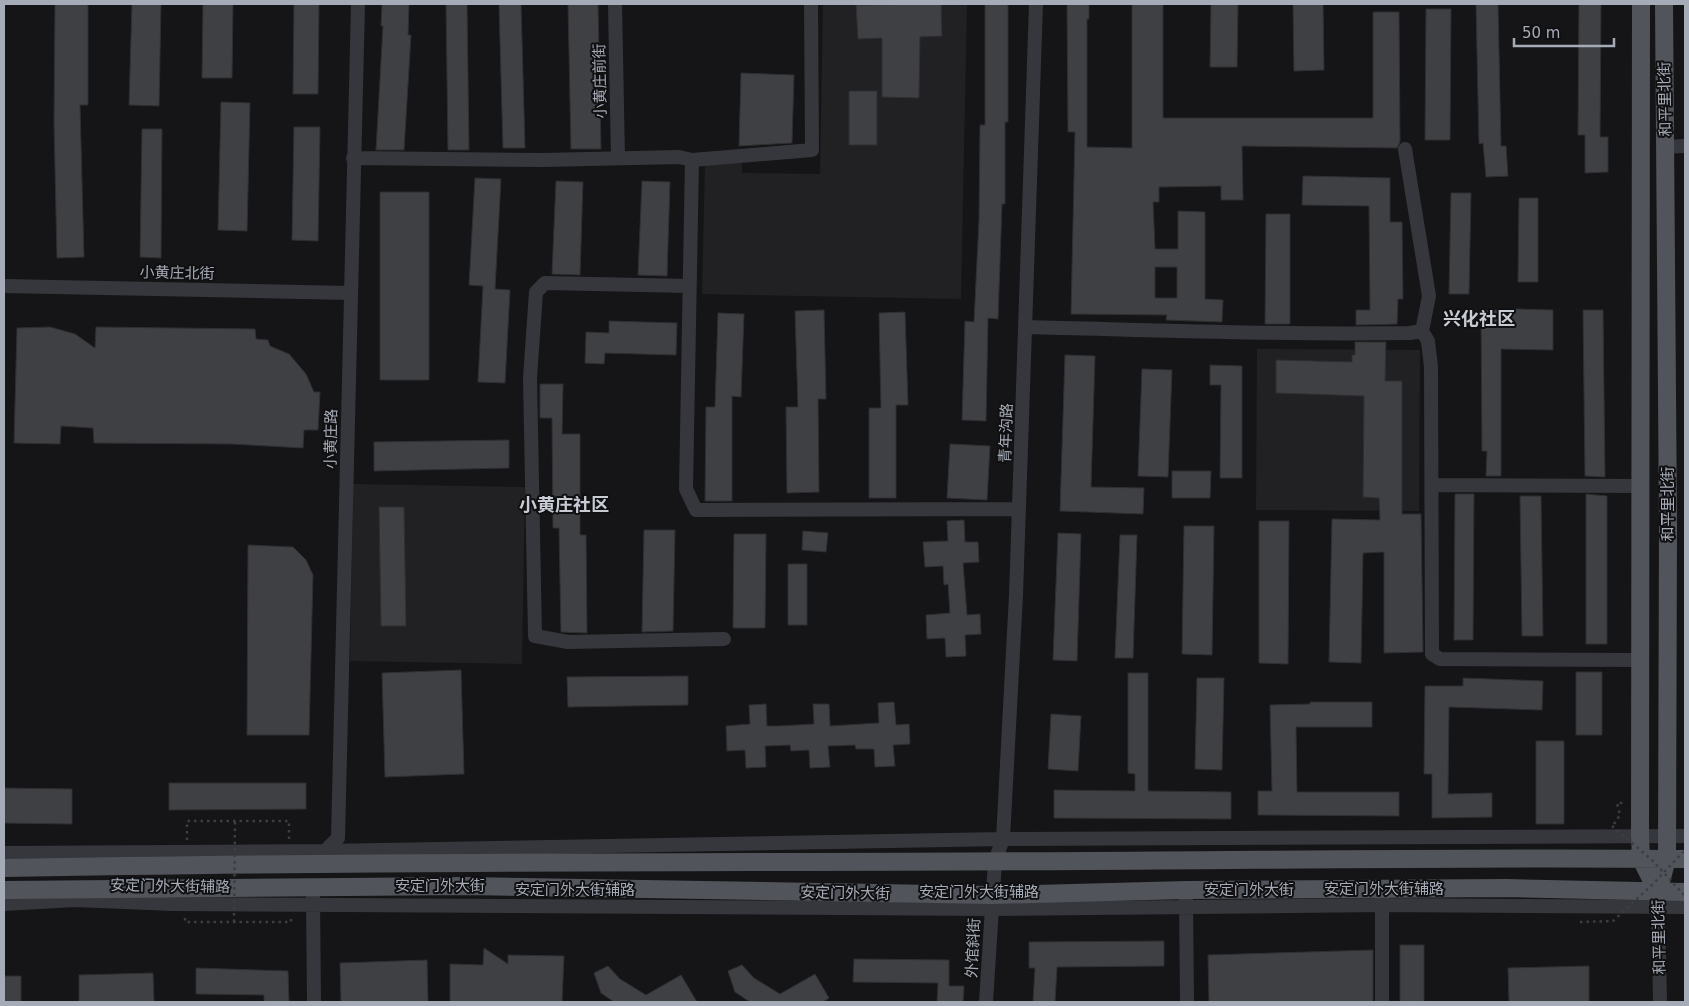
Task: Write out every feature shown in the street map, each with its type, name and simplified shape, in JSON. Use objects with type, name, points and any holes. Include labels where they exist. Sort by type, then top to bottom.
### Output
[{"type":"main road","name":"和平里北街","points":[[1641,4],[1639,660],[1641,859]]},
{"type":"main road","name":"和平里北街","points":[[1658,900],[1666,866],[1667,836],[1668,525],[1664,4]]},
{"type":"main road","name":"安定门外大街","points":[[4,868],[311,864],[1126,861],[1289,858],[1641,859],[1666,866],[1685,859]]},
{"type":"main road","points":[[1641,859],[1658,900]]},
{"type":"main road","name":"安定门外大街","points":[[4,890],[466,886],[991,902],[1186,898],[1382,897],[1507,888],[1658,900],[1685,894]]},
{"type":"street","name":"小黄庄路","points":[[311,864],[338,838],[358,4]]},
{"type":"street","name":"小黄庄前街","points":[[615,4],[618,158]]},
{"type":"street","points":[[353,158],[543,160],[679,157],[692,160],[812,150],[811,4]]},
{"type":"street","name":"青年沟路","points":[[995,861],[1003,839],[1019,508],[1036,4]]},
{"type":"street","points":[[1665,147],[1685,146]]},
{"type":"street","points":[[1405,149],[1429,296],[1422,331],[1428,341],[1431,367],[1432,654],[1440,659],[1639,660]]},
{"type":"street","points":[[692,160],[686,489],[696,510],[1019,508]]},
{"type":"street","points":[[689,286],[545,283],[536,292],[530,378],[535,636],[568,642],[724,639]]},
{"type":"street","name":"小黄庄北街","points":[[4,286],[350,293]]},
{"type":"street","points":[[1026,327],[1242,331],[1298,335],[1410,333],[1422,331]]},
{"type":"street","points":[[1432,485],[1640,486]]},
{"type":"street","points":[[4,853],[324,851],[1003,839],[1685,836]]},
{"type":"street","points":[[1100,840],[1126,861]]},
{"type":"street","name":"外馆斜街","points":[[986,1002],[995,861]]},
{"type":"street","points":[[314,886],[314,1002]]},
{"type":"street","points":[[1382,897],[1382,1002]]},
{"type":"street","points":[[1186,898],[1187,1002]]},
{"type":"street","name":"安定门外大街辅路","points":[[4,904],[75,900],[314,905],[991,902]]},
{"type":"street","points":[[1658,900],[1685,907]]},
{"type":"street","name":"和平里北街","points":[[1658,900],[1660,1002]]},
{"type":"path","points":[[1612,826],[1620,815],[1617,803]]},
{"type":"path","points":[[234,820],[234,922]]},
{"type":"path","points":[[186,851],[187,821],[234,820],[289,821],[289,851]]},
{"type":"path","points":[[1606,826],[1612,826],[1666,866],[1685,894]]},
{"type":"path","points":[[1580,922],[1613,920],[1666,866],[1685,850]]},
{"type":"path","points":[[185,922],[291,922]]},
{"type":"shaded area","points":[[823,4],[967,4],[961,299],[702,294],[705,162],[742,163],[742,173],[820,174]]},
{"type":"shaded area","points":[[1257,349],[1420,350],[1419,511],[1256,510]]},
{"type":"shaded area","points":[[353,484],[525,487],[522,664],[350,661]]},
{"type":"building","points":[[55,4],[88,4],[88,105],[80,105],[84,257],[57,258],[54,123]]},
{"type":"building","points":[[132,4],[161,4],[159,106],[129,105]]},
{"type":"building","points":[[203,4],[233,4],[232,78],[202,78]]},
{"type":"building","points":[[294,4],[319,4],[318,94],[293,94]]},
{"type":"building","points":[[382,4],[409,4],[408,35],[411,35],[404,150],[376,150],[383,26],[381,26]]},
{"type":"building","points":[[446,4],[467,4],[469,150],[448,150]]},
{"type":"building","points":[[499,4],[521,4],[525,148],[503,148]]},
{"type":"building","points":[[568,4],[598,4],[601,149],[571,149]]},
{"type":"building","points":[[941,4],[942,36],[920,37],[919,98],[882,97],[882,38],[858,39],[856,5]]},
{"type":"building","points":[[985,4],[1008,4],[1008,122],[1005,122],[1005,204],[1002,204],[998,319],[988,318],[986,421],[962,420],[965,321],[974,322],[979,220],[980,125],[985,125]]},
{"type":"building","points":[[1067,4],[1089,4],[1089,19],[1087,19],[1087,147],[1132,148],[1132,4],[1163,4],[1163,118],[1373,118],[1373,12],[1399,12],[1400,142],[1397,148],[1242,146],[1243,200],[1221,200],[1221,186],[1159,187],[1159,202],[1153,202],[1155,249],[1178,249],[1178,211],[1205,212],[1205,299],[1223,300],[1222,322],[1166,320],[1167,315],[1071,314],[1075,132],[1068,132]],"holes":[[[1155,267],[1177,267],[1177,298],[1155,298]]]},
{"type":"building","points":[[1211,4],[1238,4],[1237,67],[1210,67]]},
{"type":"building","points":[[1293,4],[1323,4],[1324,70],[1294,71]]},
{"type":"building","points":[[1476,4],[1498,4],[1501,146],[1506,146],[1508,176],[1486,177],[1483,143],[1479,144]]},
{"type":"building","points":[[1579,4],[1601,4],[1600,137],[1608,137],[1608,172],[1585,173],[1585,135],[1578,135]]},
{"type":"building","points":[[1426,9],[1451,9],[1450,140],[1425,140]]},
{"type":"building","points":[[741,73],[794,75],[792,143],[739,146]]},
{"type":"building","points":[[849,91],[877,91],[877,145],[849,145]]},
{"type":"building","points":[[221,102],[250,103],[247,231],[218,230]]},
{"type":"building","points":[[294,127],[320,127],[318,241],[292,240]]},
{"type":"building","points":[[142,129],[162,129],[161,258],[140,257]]},
{"type":"building","points":[[1303,176],[1390,178],[1390,222],[1402,222],[1403,299],[1398,299],[1397,324],[1356,325],[1356,310],[1370,310],[1369,206],[1302,205]]},
{"type":"building","points":[[475,178],[501,179],[495,289],[510,290],[505,383],[478,382],[483,286],[469,285]]},
{"type":"building","points":[[556,181],[583,182],[580,275],[552,274]]},
{"type":"building","points":[[642,181],[670,182],[667,276],[638,275]]},
{"type":"building","points":[[380,192],[429,192],[429,380],[380,380]]},
{"type":"building","points":[[1451,193],[1471,193],[1469,294],[1449,294]]},
{"type":"building","points":[[1519,198],[1538,198],[1538,282],[1518,282]]},
{"type":"building","points":[[1266,214],[1290,214],[1290,324],[1265,324]]},
{"type":"building","points":[[824,310],[826,399],[818,399],[819,492],[787,493],[786,407],[798,407],[795,311]]},
{"type":"building","points":[[1553,310],[1553,350],[1501,349],[1501,476],[1486,476],[1487,451],[1482,451],[1481,311]]},
{"type":"building","points":[[1583,310],[1603,310],[1605,477],[1585,476]]},
{"type":"building","points":[[905,312],[908,405],[896,405],[896,498],[869,498],[869,408],[881,408],[879,313]]},
{"type":"building","points":[[718,313],[744,314],[741,397],[732,396],[732,501],[705,501],[706,407],[715,407]]},
{"type":"building","points":[[609,321],[677,323],[676,355],[605,353],[604,364],[585,363],[586,332],[609,333]]},
{"type":"building","points":[[50,327],[75,334],[95,348],[96,327],[255,329],[256,339],[268,340],[270,346],[289,354],[306,374],[314,392],[320,392],[318,430],[304,430],[303,448],[232,444],[94,443],[93,428],[61,426],[60,444],[14,443],[17,328]]},
{"type":"building","points":[[1355,342],[1386,342],[1385,381],[1402,381],[1402,514],[1421,514],[1423,652],[1384,653],[1384,552],[1363,553],[1361,663],[1329,662],[1332,519],[1380,520],[1379,498],[1363,497],[1364,396],[1276,393],[1276,360],[1352,362],[1352,355],[1355,355]]},
{"type":"building","points":[[1065,355],[1095,356],[1091,487],[1144,488],[1143,514],[1060,511]]},
{"type":"building","points":[[1210,365],[1242,366],[1242,478],[1220,478],[1221,385],[1210,385]]},
{"type":"building","points":[[1142,369],[1172,370],[1168,477],[1138,476]]},
{"type":"building","points":[[540,384],[563,384],[562,434],[580,434],[580,535],[586,535],[587,633],[561,632],[559,528],[553,528],[552,418],[540,418]]},
{"type":"building","points":[[509,440],[509,468],[374,471],[374,442]]},
{"type":"building","points":[[950,444],[990,446],[987,500],[947,498]]},
{"type":"building","points":[[1172,471],[1211,471],[1210,498],[1172,498]]},
{"type":"building","points":[[1455,494],[1474,494],[1473,640],[1454,640]]},
{"type":"building","points":[[1586,494],[1607,496],[1607,644],[1586,644]]},
{"type":"building","points":[[1520,496],[1541,496],[1543,636],[1522,636]]},
{"type":"building","points":[[379,507],[404,507],[406,626],[381,626]]},
{"type":"building","points":[[964,520],[965,542],[978,542],[979,562],[963,563],[967,615],[980,614],[981,634],[965,635],[966,656],[946,657],[945,638],[927,639],[926,615],[950,613],[948,584],[944,585],[943,566],[925,567],[923,542],[948,541],[947,521]]},
{"type":"building","points":[[1259,521],[1289,521],[1288,664],[1259,663]]},
{"type":"building","points":[[1184,526],[1214,526],[1212,655],[1182,654]]},
{"type":"building","points":[[644,530],[675,530],[673,631],[642,632]]},
{"type":"building","points":[[803,531],[828,533],[826,552],[802,550]]},
{"type":"building","points":[[1058,533],[1081,534],[1077,661],[1053,660]]},
{"type":"building","points":[[734,534],[766,534],[765,628],[733,628]]},
{"type":"building","points":[[1120,535],[1137,535],[1133,658],[1115,658]]},
{"type":"building","points":[[248,545],[293,547],[306,560],[313,575],[309,735],[247,735]]},
{"type":"building","points":[[788,564],[807,564],[807,625],[788,625]]},
{"type":"building","points":[[461,670],[464,774],[385,777],[382,673]]},
{"type":"building","points":[[1576,672],[1602,672],[1602,735],[1576,735]]},
{"type":"building","points":[[1128,673],[1148,673],[1148,791],[1231,792],[1231,819],[1054,818],[1054,790],[1135,791],[1135,774],[1128,773]]},
{"type":"building","points":[[688,676],[688,705],[568,707],[567,677]]},
{"type":"building","points":[[1197,678],[1224,678],[1222,770],[1195,769]]},
{"type":"building","points":[[1463,678],[1543,681],[1542,710],[1449,707],[1448,794],[1492,793],[1492,817],[1432,818],[1432,774],[1424,774],[1425,686],[1463,686]]},
{"type":"building","points":[[894,702],[896,725],[909,724],[910,744],[893,745],[895,766],[875,767],[874,749],[856,749],[855,745],[828,746],[830,767],[810,768],[809,750],[791,751],[790,745],[765,746],[766,767],[746,768],[745,750],[727,751],[726,726],[750,724],[749,705],[766,704],[767,726],[780,726],[814,724],[813,704],[829,704],[830,726],[879,723],[878,703]]},
{"type":"building","points":[[1310,702],[1372,702],[1372,727],[1296,727],[1297,792],[1399,792],[1399,816],[1258,815],[1258,791],[1272,791],[1270,705],[1310,704]]},
{"type":"building","points":[[1051,714],[1081,716],[1078,771],[1048,769]]},
{"type":"building","points":[[1536,741],[1564,741],[1564,824],[1536,824]]},
{"type":"building","points":[[169,783],[306,783],[306,809],[169,810]]},
{"type":"building","points":[[4,788],[72,789],[72,824],[4,823]]},
{"type":"building","points":[[1164,941],[1164,966],[1057,967],[1055,1002],[1033,1002],[1035,968],[1029,968],[1029,942]]},
{"type":"building","points":[[1400,945],[1424,945],[1424,1002],[1400,1002]]},
{"type":"building","points":[[484,948],[508,964],[508,955],[564,956],[562,1002],[450,1002],[450,964],[483,965]]},
{"type":"building","points":[[1373,950],[1373,1002],[1209,1002],[1208,955]]},
{"type":"building","points":[[854,959],[949,960],[949,986],[964,986],[963,1002],[937,1002],[938,983],[853,982]]},
{"type":"building","points":[[427,960],[428,1002],[341,1002],[340,963]]},
{"type":"building","points":[[742,965],[754,978],[780,994],[815,974],[829,998],[823,1002],[750,1002],[735,992],[728,971]]},
{"type":"building","points":[[608,966],[620,979],[646,995],[681,975],[697,1002],[614,1002],[601,993],[594,973]]},
{"type":"building","points":[[1589,966],[1589,1002],[1509,1002],[1508,968]]},
{"type":"building","points":[[196,968],[288,971],[289,1002],[264,1002],[264,995],[196,994]]},
{"type":"building","points":[[153,973],[154,1002],[79,1002],[79,975]]},
{"type":"building","points":[[4,976],[21,976],[21,1002],[4,1002]]},
{"type":"district","name":"兴化社区","points":[[1479,318]]},
{"type":"district","name":"小黄庄社区","points":[[564,504]]}]
